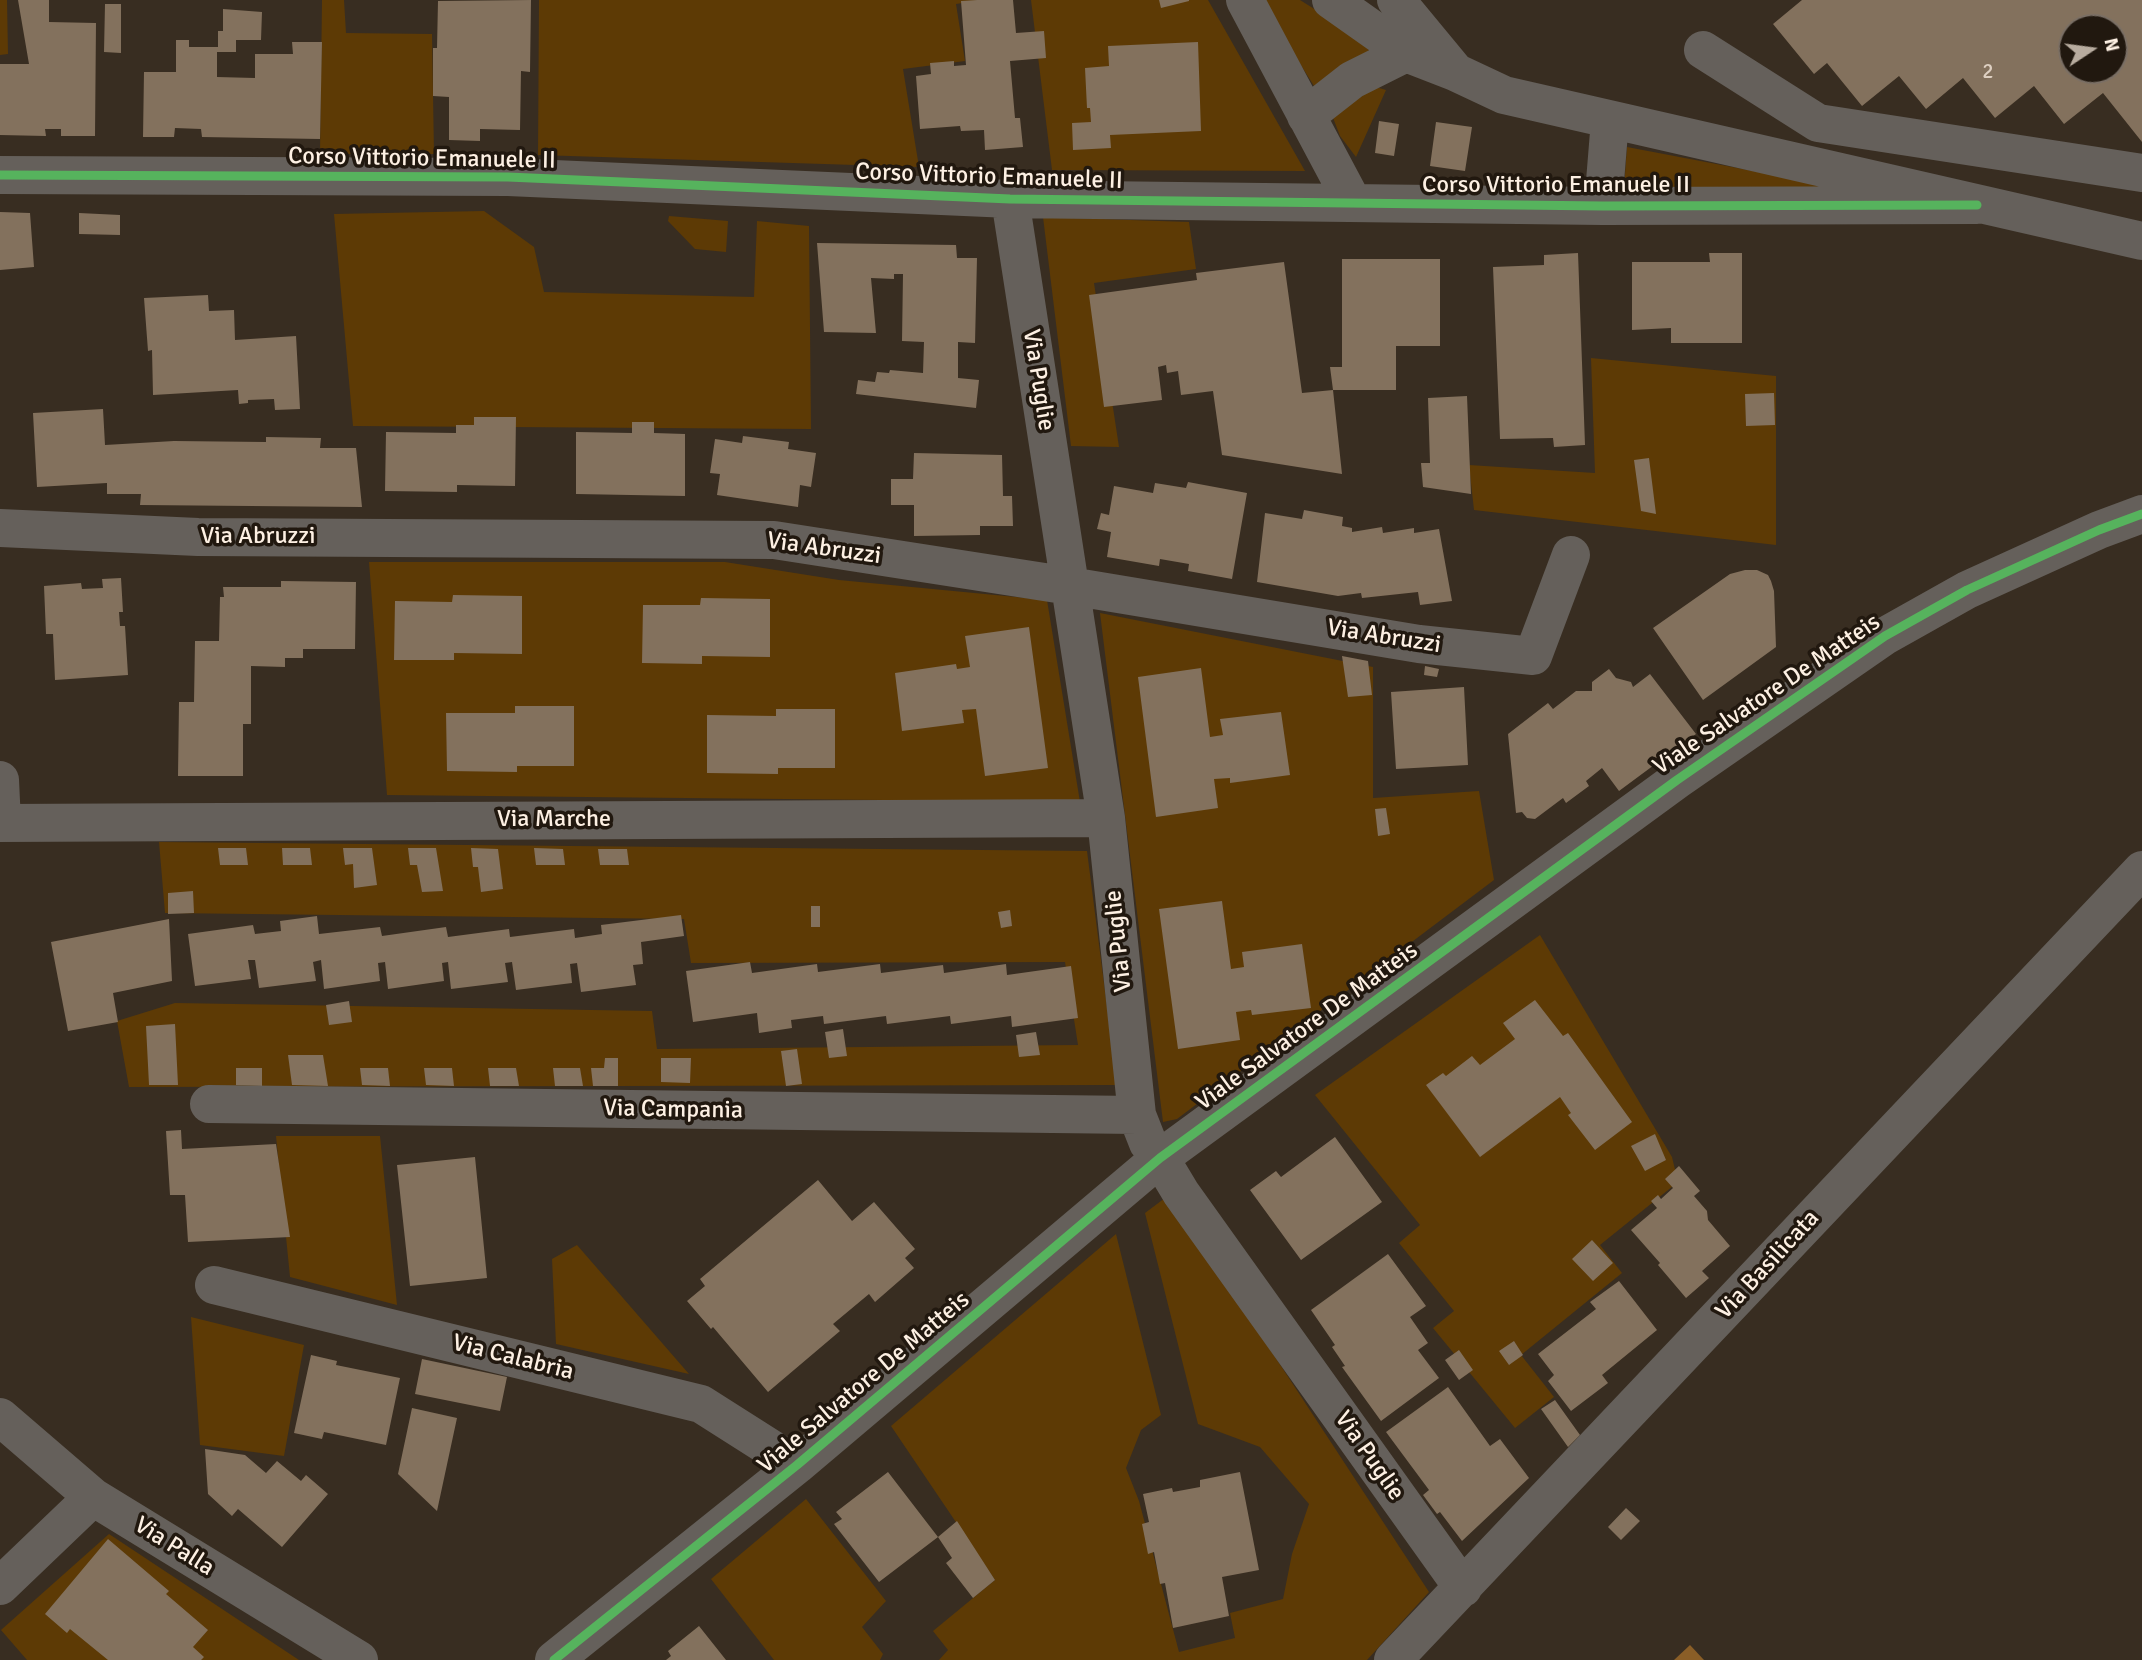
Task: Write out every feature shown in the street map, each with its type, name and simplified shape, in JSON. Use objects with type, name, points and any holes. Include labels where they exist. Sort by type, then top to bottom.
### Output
[{"type":"street","points":[[1245,0],[1353,203]]},
{"type":"street","name":"Corso Vittorio Emanuele II","points":[[1331,0],[1406,53],[1504,95],[2142,242]]},
{"type":"street","points":[[1396,0],[1455,72]]},
{"type":"street","points":[[1703,50],[1818,122],[2142,173]]},
{"type":"street","points":[[1306,116],[1352,80],[1406,53]]},
{"type":"street","name":"Corso Vittorio Emanuele II","points":[[1603,206],[1610,120]]},
{"type":"street","name":"Corso Vittorio Emanuele II","points":[[0,175],[508,177],[1010,199],[1603,206],[1977,205]]},
{"type":"street","name":"Via Puglie","points":[[1010,199],[1107,818],[1137,1115],[1148,1143],[1181,1193],[1463,1588]]},
{"type":"street","name":"Viale Salvatore De Matteis","points":[[555,1660],[797,1465],[1160,1158],[1677,780],[1885,636],[1967,590],[2099,530],[2142,514]]},
{"type":"street","name":"Via Abruzzi","points":[[0,528],[198,537],[774,540],[1419,644],[1533,656],[1571,555]]},
{"type":"street","name":"Via Marche","points":[[0,780],[2,823],[1107,818]]},
{"type":"street","name":"Via Basilicata","points":[[1393,1660],[2141,874]]},
{"type":"street","name":"Via Campania","points":[[209,1104],[1137,1115]]},
{"type":"street","name":"Via Calabria","points":[[214,1285],[701,1404],[797,1465]]},
{"type":"street","name":"Via Palla","points":[[0,1417],[93,1497],[359,1660]]},
{"type":"street","points":[[0,1586],[93,1497]]},
{"type":"shaded area","points":[[0,0],[7,0],[8,54],[0,55]]},
{"type":"shaded area","points":[[322,0],[344,0],[346,33],[432,34],[434,154],[320,154]]},
{"type":"shaded area","points":[[539,0],[982,0],[956,4],[965,61],[903,69],[919,167],[538,155]]},
{"type":"shaded area","points":[[1031,0],[1208,0],[1305,171],[1052,170]]},
{"type":"shaded area","points":[[1260,0],[1300,0],[1364,40],[1369,51],[1314,86]]},
{"type":"shaded area","points":[[1376,87],[1386,90],[1356,157],[1340,136],[1332,115]]},
{"type":"shaded area","points":[[1627,147],[1816,183],[1820,188],[1624,188]]},
{"type":"shaded area","points":[[484,211],[534,247],[544,292],[754,297],[757,221],[809,226],[811,429],[353,426],[334,214]]},
{"type":"shaded area","points":[[669,216],[728,221],[726,252],[695,249],[668,221]]},
{"type":"shaded area","points":[[1043,217],[1189,222],[1196,269],[1094,283],[1119,447],[1071,446]]},
{"type":"shaded area","points":[[1591,358],[1776,376],[1776,545],[1474,510],[1469,465],[1595,473]]},
{"type":"shaded area","points":[[369,562],[725,562],[839,580],[1047,600],[1080,802],[387,795]]},
{"type":"shaded area","points":[[1100,613],[1373,667],[1373,798],[1479,791],[1494,880],[1177,1119],[1163,1122]]},
{"type":"shaded area","points":[[159,842],[1087,851],[1117,1085],[129,1087],[117,1021],[175,1003],[652,1011],[657,1049],[1078,1045],[1065,962],[691,963],[684,919],[165,913]]},
{"type":"shaded area","points":[[1540,935],[1672,1157],[1678,1182],[1600,1245],[1622,1273],[1521,1355],[1554,1397],[1515,1428],[1433,1328],[1454,1311],[1399,1243],[1420,1225],[1315,1095]]},
{"type":"shaded area","points":[[276,1136],[380,1136],[397,1305],[290,1277]]},
{"type":"shaded area","points":[[1169,1195],[1429,1592],[1367,1660],[939,1660],[948,1650],[933,1631],[995,1580],[891,1426],[1116,1234],[1161,1415],[1141,1430],[1126,1468],[1139,1501],[1179,1652],[1235,1638],[1230,1613],[1283,1599],[1292,1554],[1309,1504],[1260,1447],[1198,1424],[1145,1213]]},
{"type":"shaded area","points":[[577,1245],[689,1374],[556,1344],[552,1259]]},
{"type":"shaded area","points":[[191,1317],[304,1345],[284,1456],[200,1445]]},
{"type":"shaded area","points":[[806,1499],[886,1601],[862,1627],[883,1654],[880,1660],[774,1660],[711,1579]]},
{"type":"shaded area","points":[[109,1534],[299,1660],[27,1660],[1,1630]]},
{"type":"shaded area","points":[[1690,1645],[1704,1660],[1674,1660]]},
{"type":"building","points":[[18,0],[49,0],[49,22],[96,23],[95,136],[61,136],[61,129],[45,129],[46,136],[0,135],[0,64],[29,64]]},
{"type":"building","points":[[531,0],[530,72],[521,71],[520,130],[480,129],[480,141],[449,140],[449,97],[433,96],[433,48],[437,48],[438,1]]},
{"type":"building","points":[[1013,0],[1016,33],[1044,31],[1046,58],[1010,61],[1015,118],[1020,118],[1023,147],[985,150],[984,130],[961,131],[960,126],[920,129],[916,76],[931,74],[930,63],[954,61],[954,66],[966,65],[961,1]]},
{"type":"building","points":[[1159,0],[1189,0],[1189,1],[1161,8]]},
{"type":"building","points":[[1802,0],[2142,0],[2142,142],[2103,93],[2064,124],[2034,86],[1995,118],[1963,78],[1926,109],[1899,76],[1862,106],[1827,63],[1814,74],[1773,24]]},
{"type":"building","points":[[105,4],[121,4],[121,53],[104,52]]},
{"type":"building","points":[[223,9],[262,12],[261,40],[236,40],[236,52],[217,52],[217,77],[255,78],[255,54],[293,54],[292,42],[322,42],[320,139],[202,137],[201,129],[175,128],[174,137],[143,137],[144,72],[176,72],[176,40],[189,40],[189,47],[218,47],[218,31],[223,31]]},
{"type":"building","points":[[1198,42],[1201,131],[1110,135],[1111,148],[1073,150],[1072,123],[1091,122],[1090,108],[1087,108],[1085,68],[1109,66],[1108,46]]},
{"type":"building","points":[[1379,121],[1399,124],[1394,156],[1375,153]]},
{"type":"building","points":[[1436,122],[1472,127],[1465,171],[1430,166]]},
{"type":"building","points":[[0,212],[30,213],[34,267],[0,270]]},
{"type":"building","points":[[79,213],[120,215],[120,235],[79,234]]},
{"type":"building","points":[[817,243],[956,245],[957,258],[977,258],[975,343],[958,342],[958,378],[979,380],[976,408],[856,394],[858,380],[875,382],[877,372],[889,373],[890,370],[923,373],[924,342],[902,341],[903,274],[894,274],[894,279],[871,278],[876,333],[824,332]]},
{"type":"building","points":[[1578,253],[1585,445],[1554,447],[1553,438],[1500,439],[1493,267],[1544,265],[1544,255]]},
{"type":"building","points":[[1709,253],[1742,253],[1742,343],[1671,343],[1671,328],[1632,330],[1632,262],[1710,262]]},
{"type":"building","points":[[1342,259],[1440,259],[1440,346],[1396,346],[1396,390],[1333,390],[1330,367],[1342,367]]},
{"type":"building","points":[[1284,262],[1302,393],[1333,390],[1342,474],[1222,455],[1213,391],[1181,395],[1178,371],[1167,373],[1166,365],[1158,367],[1162,400],[1104,407],[1089,295],[1197,280],[1196,273]]},
{"type":"building","points":[[208,295],[209,311],[234,310],[235,340],[296,336],[300,409],[275,410],[274,399],[248,400],[248,403],[239,404],[238,390],[153,395],[152,350],[148,351],[144,298]]},
{"type":"building","points":[[1774,393],[1775,425],[1746,426],[1745,394]]},
{"type":"building","points":[[1467,396],[1471,494],[1423,487],[1421,463],[1430,463],[1428,398]]},
{"type":"building","points":[[103,409],[105,445],[174,441],[266,442],[266,437],[321,438],[320,448],[356,448],[362,507],[140,505],[141,494],[107,494],[107,483],[37,487],[33,413]]},
{"type":"building","points":[[474,417],[516,417],[515,486],[457,485],[457,492],[385,491],[386,432],[456,433],[456,425],[474,425]]},
{"type":"building","points":[[632,422],[654,422],[654,433],[685,434],[685,496],[576,494],[576,432],[632,433]]},
{"type":"building","points":[[743,436],[789,442],[788,449],[816,453],[811,487],[800,485],[798,507],[717,495],[720,474],[710,473],[715,439],[742,443]]},
{"type":"building","points":[[914,453],[1002,455],[1003,496],[1012,496],[1013,526],[980,526],[980,535],[914,536],[914,505],[891,505],[891,479],[913,479]]},
{"type":"building","points":[[1649,458],[1656,514],[1641,511],[1634,460]]},
{"type":"building","points":[[1188,482],[1247,493],[1232,579],[1188,571],[1189,564],[1160,559],[1159,566],[1107,557],[1111,532],[1097,529],[1101,513],[1109,515],[1114,486],[1153,493],[1155,483],[1186,488]]},
{"type":"building","points":[[1304,510],[1343,517],[1342,526],[1352,528],[1352,532],[1382,527],[1383,533],[1414,528],[1414,533],[1439,529],[1452,601],[1420,605],[1418,592],[1362,598],[1361,593],[1338,596],[1257,582],[1265,513],[1302,519]]},
{"type":"building","points":[[1757,570],[1768,575],[1771,581],[1774,591],[1776,647],[1703,700],[1653,628],[1730,574]]},
{"type":"building","points":[[121,578],[123,612],[119,612],[120,626],[125,626],[128,675],[55,680],[53,634],[46,634],[44,586],[81,583],[82,589],[103,588],[102,579]]},
{"type":"building","points":[[281,581],[356,582],[355,649],[303,649],[303,658],[285,658],[285,667],[251,666],[251,724],[243,724],[243,776],[178,776],[179,702],[194,702],[195,641],[219,641],[220,597],[224,597],[223,587],[281,587]]},
{"type":"building","points":[[453,595],[522,596],[522,654],[454,653],[454,660],[394,660],[395,601],[452,602]]},
{"type":"building","points":[[701,598],[770,599],[770,657],[702,656],[702,664],[642,663],[643,605],[700,605]]},
{"type":"building","points":[[1029,627],[1048,768],[985,776],[976,709],[962,710],[964,723],[902,731],[895,673],[956,664],[957,669],[970,667],[965,636]]},
{"type":"building","points":[[1342,656],[1368,661],[1372,695],[1348,697]]},
{"type":"building","points":[[1425,666],[1439,669],[1437,677],[1424,675]]},
{"type":"building","points":[[1201,668],[1210,737],[1223,735],[1220,719],[1281,712],[1290,775],[1230,783],[1230,778],[1214,779],[1218,808],[1156,817],[1138,677]]},
{"type":"building","points":[[1609,669],[1616,678],[1631,682],[1633,687],[1650,674],[1696,734],[1619,791],[1602,768],[1586,781],[1589,786],[1566,803],[1563,798],[1535,819],[1527,818],[1522,812],[1516,813],[1508,734],[1548,703],[1553,709],[1576,691],[1592,691],[1592,682]]},
{"type":"building","points":[[1464,687],[1468,765],[1396,769],[1391,692]]},
{"type":"building","points":[[515,706],[574,706],[574,766],[517,766],[517,772],[447,771],[446,713],[515,713]]},
{"type":"building","points":[[776,709],[835,709],[835,768],[778,768],[778,774],[707,773],[707,715],[776,716]]},
{"type":"building","points":[[1386,808],[1390,834],[1378,836],[1375,809]]},
{"type":"building","points":[[218,848],[246,848],[248,865],[220,865]]},
{"type":"building","points":[[282,848],[310,848],[312,865],[283,865]]},
{"type":"building","points":[[343,848],[372,848],[377,885],[354,888],[353,864],[345,865]]},
{"type":"building","points":[[408,848],[436,848],[443,891],[422,892],[417,865],[410,865]]},
{"type":"building","points":[[471,848],[498,849],[503,889],[481,892],[478,867],[473,867]]},
{"type":"building","points":[[534,848],[563,849],[565,865],[536,865]]},
{"type":"building","points":[[598,849],[627,849],[629,865],[600,865]]},
{"type":"building","points":[[193,891],[194,913],[168,914],[168,893]]},
{"type":"building","points":[[1222,901],[1231,969],[1244,967],[1242,952],[1302,944],[1311,1008],[1252,1015],[1251,1010],[1236,1012],[1240,1040],[1178,1049],[1159,909]]},
{"type":"building","points":[[811,906],[820,906],[820,927],[811,927]]},
{"type":"building","points":[[1010,910],[1012,926],[1001,928],[998,912]]},
{"type":"building","points":[[681,915],[684,936],[641,942],[643,964],[633,965],[636,985],[581,992],[577,963],[570,964],[572,983],[516,990],[512,962],[505,963],[508,982],[451,989],[448,962],[442,963],[444,981],[388,989],[385,962],[378,963],[380,981],[324,989],[321,960],[313,962],[316,981],[259,988],[255,960],[248,960],[251,979],[195,986],[188,934],[253,925],[255,934],[281,931],[280,921],[317,916],[319,934],[380,927],[382,936],[446,927],[448,937],[509,929],[510,937],[574,929],[575,938],[602,934],[601,925]]},
{"type":"building","points":[[169,919],[172,981],[113,993],[118,1022],[68,1031],[51,942]]},
{"type":"building","points":[[750,962],[752,973],[817,964],[818,972],[880,964],[881,973],[943,965],[944,973],[1006,964],[1007,975],[1071,966],[1078,1018],[1012,1027],[1011,1016],[951,1024],[950,1016],[887,1024],[886,1016],[824,1024],[823,1016],[791,1020],[792,1028],[759,1033],[757,1013],[693,1022],[686,971]]},
{"type":"building","points":[[1535,1000],[1563,1036],[1568,1033],[1632,1122],[1595,1150],[1568,1115],[1571,1113],[1560,1097],[1480,1157],[1426,1085],[1443,1073],[1446,1076],[1472,1056],[1480,1065],[1515,1039],[1503,1023]]},
{"type":"building","points":[[349,1001],[352,1022],[329,1025],[326,1005]]},
{"type":"building","points":[[175,1024],[178,1085],[149,1085],[146,1026]]},
{"type":"building","points":[[843,1029],[847,1056],[829,1058],[825,1032]]},
{"type":"building","points":[[1036,1032],[1040,1055],[1019,1057],[1016,1035]]},
{"type":"building","points":[[797,1049],[802,1084],[786,1086],[781,1051]]},
{"type":"building","points":[[288,1055],[323,1055],[328,1086],[292,1085]]},
{"type":"building","points":[[605,1058],[618,1058],[618,1086],[593,1086],[591,1068],[604,1068]]},
{"type":"building","points":[[661,1058],[691,1058],[690,1083],[661,1082]]},
{"type":"building","points":[[236,1068],[262,1068],[262,1086],[236,1085]]},
{"type":"building","points":[[360,1068],[388,1068],[390,1086],[362,1085]]},
{"type":"building","points":[[424,1068],[452,1068],[454,1086],[426,1085]]},
{"type":"building","points":[[488,1068],[516,1068],[519,1086],[490,1086]]},
{"type":"building","points":[[553,1068],[580,1068],[583,1086],[555,1086]]},
{"type":"building","points":[[181,1130],[182,1149],[276,1144],[290,1237],[188,1242],[185,1195],[170,1195],[166,1131]]},
{"type":"building","points":[[1655,1134],[1666,1160],[1645,1171],[1631,1146]]},
{"type":"building","points":[[1335,1137],[1382,1202],[1301,1260],[1250,1190],[1276,1171],[1281,1177]]},
{"type":"building","points":[[475,1157],[487,1278],[410,1286],[397,1165]]},
{"type":"building","points":[[1679,1166],[1700,1191],[1694,1196],[1707,1211],[1708,1220],[1730,1246],[1702,1271],[1709,1278],[1686,1298],[1631,1230],[1657,1208],[1651,1201],[1658,1195],[1661,1199],[1673,1188],[1665,1179]]},
{"type":"building","points":[[818,1180],[852,1221],[874,1202],[915,1249],[905,1258],[914,1268],[875,1302],[869,1294],[833,1324],[840,1331],[768,1392],[713,1327],[711,1329],[687,1301],[705,1286],[700,1279]]},
{"type":"building","points":[[1592,1240],[1613,1263],[1593,1281],[1572,1259]]},
{"type":"building","points":[[1388,1254],[1426,1306],[1410,1317],[1428,1343],[1418,1350],[1439,1378],[1381,1421],[1342,1367],[1345,1366],[1332,1347],[1335,1345],[1311,1310]]},
{"type":"building","points":[[1619,1281],[1657,1330],[1602,1375],[1608,1383],[1571,1411],[1548,1381],[1554,1375],[1538,1354],[1596,1309],[1590,1302]]},
{"type":"building","points":[[1514,1341],[1523,1355],[1509,1365],[1499,1351]]},
{"type":"building","points":[[1459,1350],[1473,1370],[1459,1380],[1445,1360]]},
{"type":"building","points":[[311,1355],[337,1361],[336,1365],[400,1378],[386,1445],[324,1432],[322,1439],[294,1433]]},
{"type":"building","points":[[422,1359],[507,1377],[500,1411],[415,1394]]},
{"type":"building","points":[[1448,1387],[1490,1446],[1500,1439],[1529,1478],[1462,1541],[1423,1495],[1429,1490],[1386,1432]]},
{"type":"building","points":[[1555,1400],[1580,1435],[1568,1447],[1541,1409]]},
{"type":"building","points":[[412,1408],[457,1418],[437,1511],[398,1474]]},
{"type":"building","points":[[205,1449],[245,1455],[266,1473],[277,1461],[301,1481],[306,1475],[328,1494],[282,1547],[238,1509],[232,1516],[208,1494]]},
{"type":"building","points":[[888,1472],[938,1537],[879,1582],[834,1524],[842,1519],[836,1512]]},
{"type":"building","points":[[1240,1472],[1259,1570],[1222,1577],[1229,1616],[1173,1628],[1165,1583],[1160,1584],[1154,1552],[1148,1554],[1142,1524],[1149,1522],[1143,1494],[1172,1488],[1173,1492],[1200,1487],[1200,1480]]},
{"type":"building","points":[[1626,1508],[1640,1521],[1621,1540],[1608,1527]]},
{"type":"building","points":[[957,1521],[995,1580],[973,1598],[946,1563],[952,1558],[938,1537]]},
{"type":"building","points":[[108,1539],[169,1591],[166,1594],[208,1630],[193,1647],[204,1657],[201,1660],[108,1660],[70,1629],[67,1633],[45,1614]]},
{"type":"building","points":[[699,1626],[726,1660],[666,1660],[671,1656],[668,1651]]},
{"type":"cycle path","points":[[0,175],[508,177],[1010,199],[1603,206],[1977,205]]},
{"type":"cycle path","points":[[554,1660],[797,1465],[1160,1158],[1677,780],[1885,636],[1967,590],[2099,530],[2142,514]]}]
